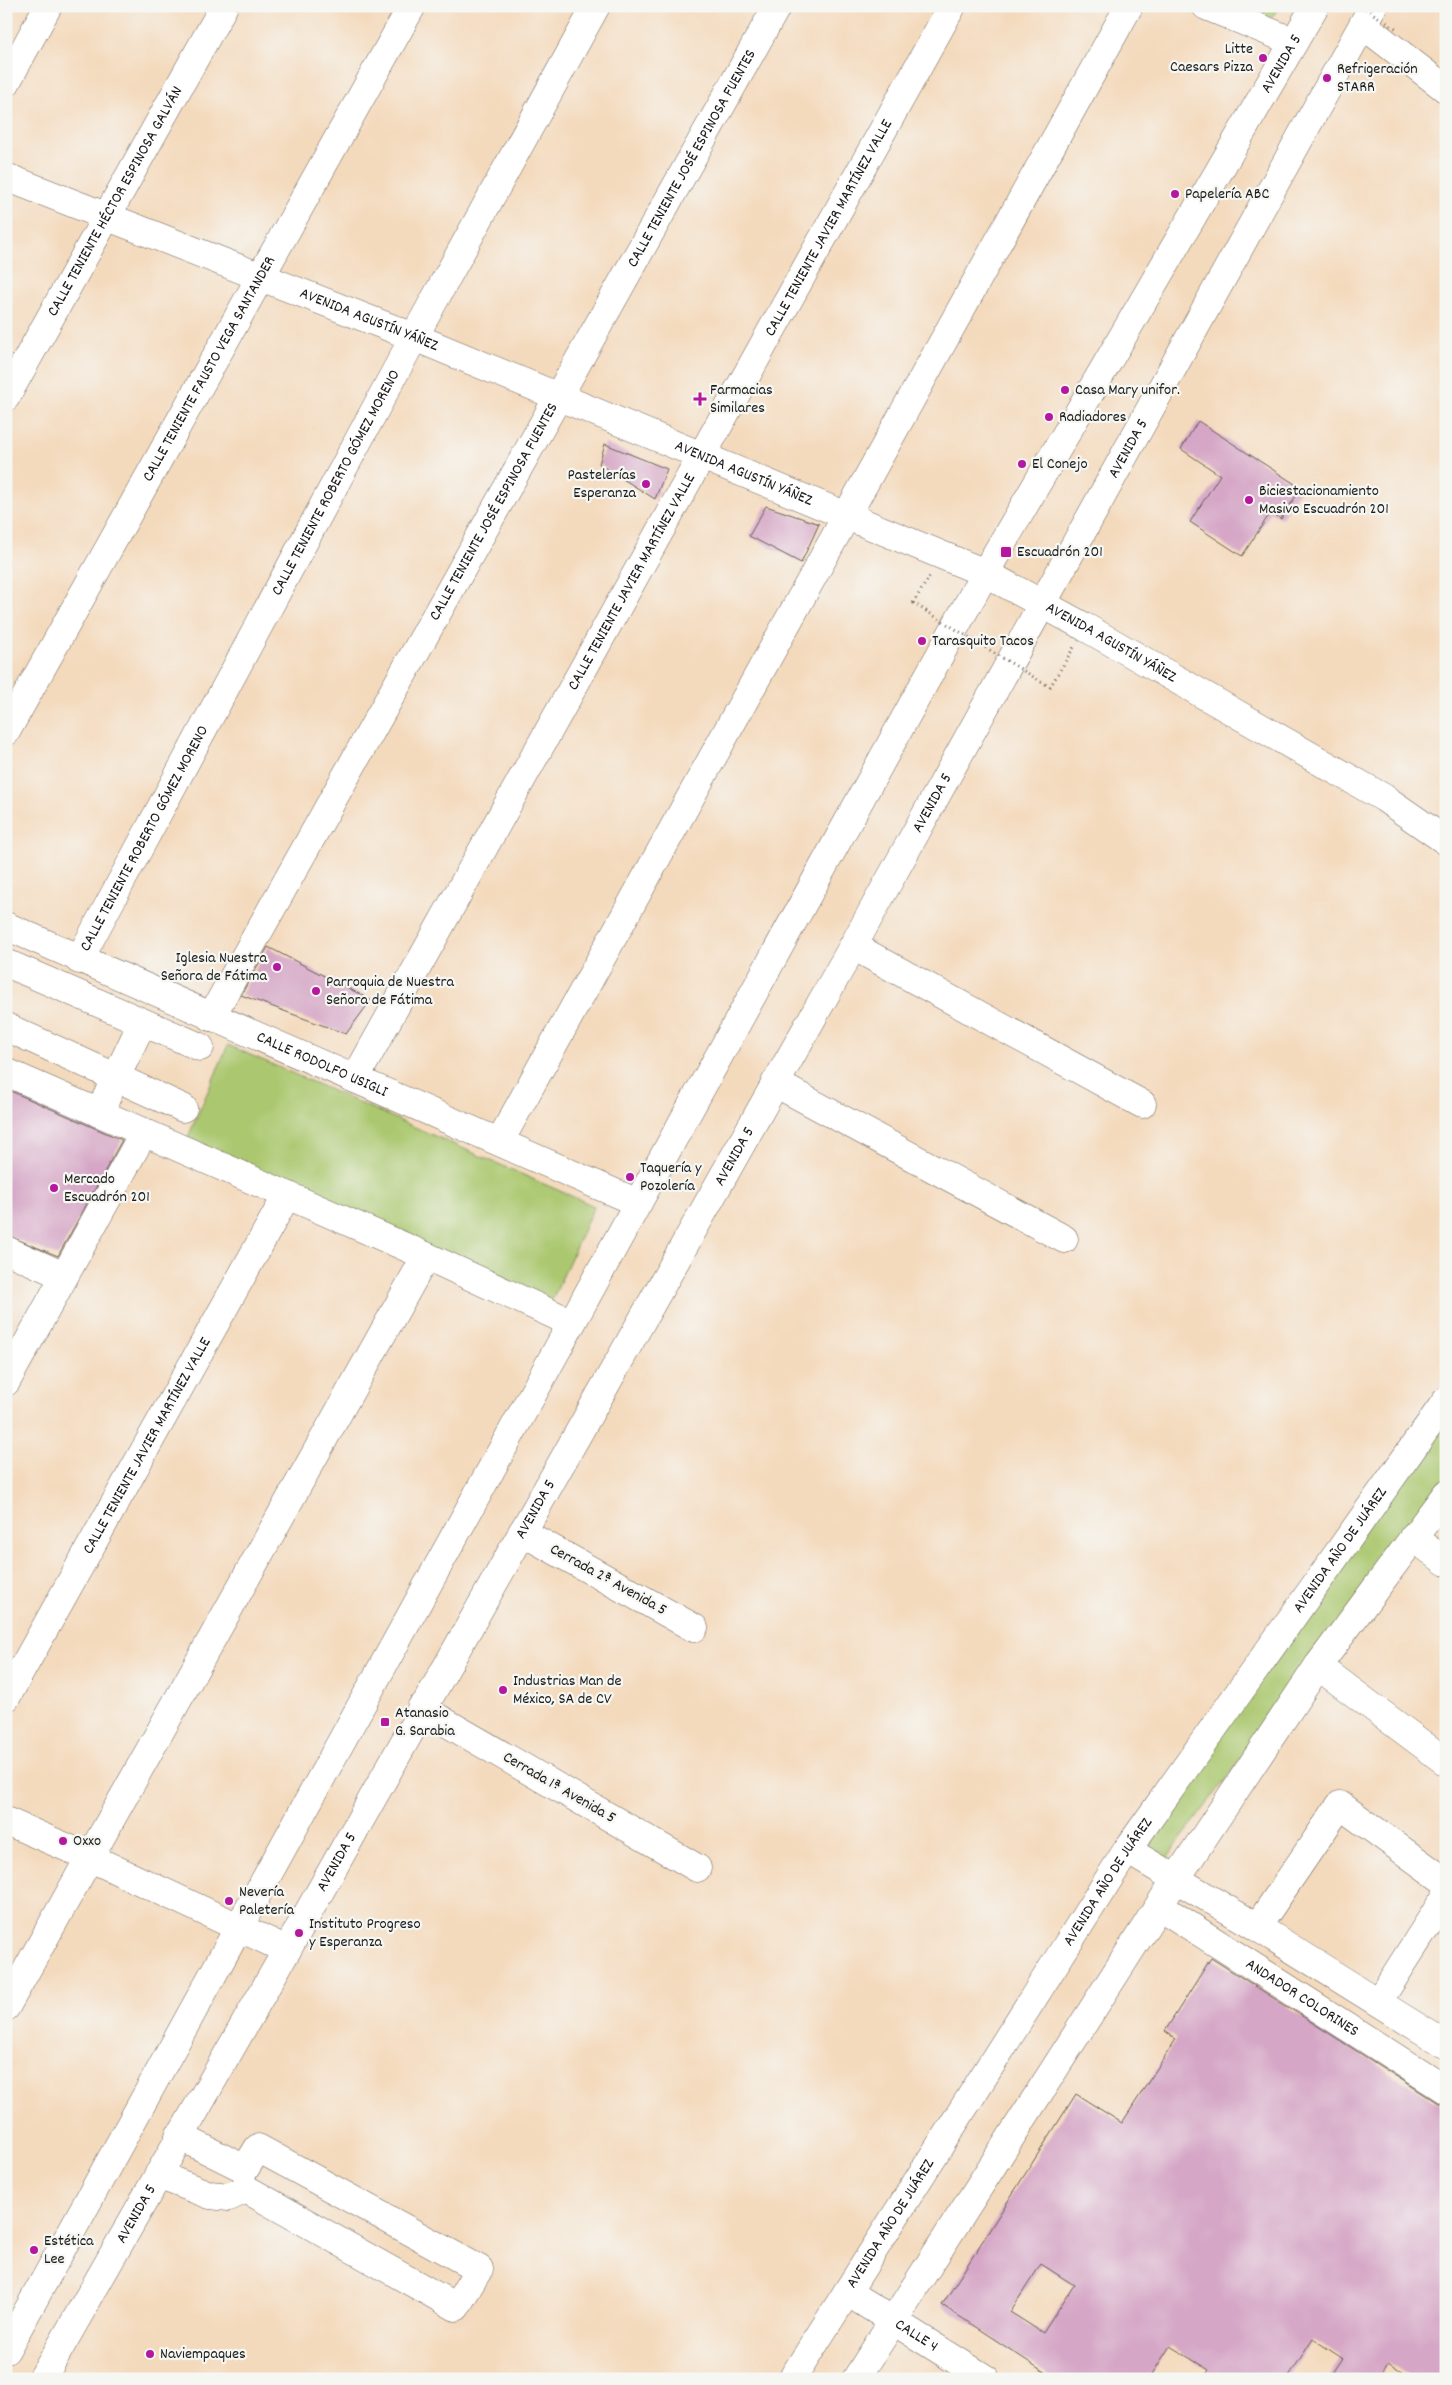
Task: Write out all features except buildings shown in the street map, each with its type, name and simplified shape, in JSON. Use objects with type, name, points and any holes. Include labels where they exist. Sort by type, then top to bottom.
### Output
[{"type":"street","points":[[6,83],[48,6]]},
{"type":"street","name":"CALLE TENIENTE HÉCTOR ESPINOSA GALVÁN","points":[[6,397],[224,6]]},
{"type":"street","name":"CALLE TENIENTE FAUSTO VEGA SANTANDER","points":[[6,732],[412,6]]},
{"type":"street","name":"CALLE TENIENTE ROBERTO GÓMEZ MORENO","points":[[79,960],[414,337],[596,6]]},
{"type":"street","name":"CALLE TENIENTE JOSÉ ESPINOSA FUENTES","points":[[211,1017],[777,6]]},
{"type":"street","name":"CALLE TENIENTE JAVIER MARTÍNEZ VALLE","points":[[355,1078],[700,455],[952,6]]},
{"type":"street","points":[[500,1141],[1129,6]]},
{"type":"street","points":[[1206,6],[1294,42]]},
{"type":"street","name":"AVENIDA 5","points":[[6,2350],[984,573],[1316,6]]},
{"type":"street","points":[[1366,12],[1446,89]]},
{"type":"street","name":"AVENIDA 5","points":[[42,2379],[179,2136],[287,1950],[421,1708],[853,946],[1366,12]]},
{"type":"street","name":"AVENIDA AGUSTÍN YÁÑEZ","points":[[6,176],[414,337],[984,573],[1043,603],[1384,798],[1446,840]]},
{"type":"street","name":"CALLE RODOLFO USIGLI","points":[[6,926],[79,960],[500,1141],[638,1203]]},
{"type":"street","points":[[853,946],[1142,1104]]},
{"type":"street","points":[[6,964],[200,1047]]},
{"type":"street","points":[[99,1113],[142,1022]]},
{"type":"street","points":[[6,1026],[183,1108]]},
{"type":"street","points":[[6,1072],[426,1256],[572,1323]]},
{"type":"street","points":[[775,1083],[1064,1239]]},
{"type":"street","points":[[6,1382],[144,1132]]},
{"type":"street","name":"CALLE TENIENTE JAVIER MARTÍNEZ VALLE","points":[[6,1698],[287,1195]]},
{"type":"street","points":[[6,1250],[64,1276]]},
{"type":"street","points":[[6,2007],[92,1858],[426,1256]]},
{"type":"street","name":"AVENIDA AÑO DE JUÁREZ","points":[[792,2379],[1127,1850],[1446,1401]]},
{"type":"street","points":[[856,2379],[1158,1906],[1318,1666],[1446,1494]]},
{"type":"street","name":"Cerrada 2ª Avenida 5","points":[[522,1532],[694,1628]]},
{"type":"street","points":[[1413,1537],[1446,1562]]},
{"type":"street","points":[[1318,1666],[1446,1762]]},
{"type":"street","name":"Cerrada 1ª Avenida 5","points":[[421,1708],[697,1868]]},
{"type":"street","points":[[1257,1928],[1340,1805],[1446,1882]]},
{"type":"street","points":[[6,1821],[92,1858],[287,1950]]},
{"type":"street","points":[[1127,1850],[1446,2045]]},
{"type":"street","points":[[1378,2002],[1446,1896]]},
{"type":"street","name":"ANDADOR COLORINES","points":[[1158,1906],[1446,2090]]},
{"type":"street","points":[[158,2175],[210,2195],[229,2197],[246,2189],[456,2308],[479,2269],[258,2148],[245,2169],[179,2136]]},
{"type":"street","name":"CALLE 4","points":[[847,2292],[986,2379]]},
{"type":"path","points":[[1366,12],[1397,29]]},
{"type":"path","points":[[933,571],[914,603],[1050,687],[1078,639]]},
{"type":"green space","points":[[1222,6],[1280,6],[1266,25]]},
{"type":"green space","points":[[228,1045],[594,1206],[550,1305],[185,1144]]},
{"type":"green space","points":[[1446,1414],[1446,1486],[1166,1859],[1150,1850],[1146,1842]]},
{"type":"place","name":"Litte Caesars Pizza","points":[[1263,58]]},
{"type":"place","name":"Refrigeración STARR","points":[[1327,78]]},
{"type":"place","name":"Papelería ABC","points":[[1175,194]]},
{"type":"place","name":"Casa Mary unifor.","points":[[1065,390]]},
{"type":"place","name":"Farmacias Similares","points":[[700,399]]},
{"type":"place","name":"Radiadores","points":[[1049,417]]},
{"type":"place","name":"El Conejo","points":[[1022,464]]},
{"type":"place","name":"Pastelerías Esperanza","points":[[646,484]]},
{"type":"place","name":"Biciestacionamiento Masivo Escuadrón 201","points":[[1249,500]]},
{"type":"place","name":"Escuadrón 201","points":[[1006,552]]},
{"type":"place","name":"Tarasquito Tacos","points":[[922,641]]},
{"type":"place","name":"Iglesia Nuestra Señora de Fátima","points":[[277,967]]},
{"type":"place","name":"Parroquia de Nuestra Señora de Fátima","points":[[316,991]]},
{"type":"place","name":"Taquería y Pozolería","points":[[630,1177]]},
{"type":"place","name":"Mercado Escuadrón 201","points":[[54,1188]]},
{"type":"place","name":"Industrias Man de México, SA de CV","points":[[503,1690]]},
{"type":"place","name":"Atanasio G. Sarabia","points":[[385,1722]]},
{"type":"place","name":"Oxxo","points":[[63,1841]]},
{"type":"place","name":"Nevería Paletería","points":[[229,1901]]},
{"type":"place","name":"Instituto Progreso y Esperanza","points":[[299,1933]]},
{"type":"place","name":"Estética Lee","points":[[34,2250]]},
{"type":"place","name":"Naviempaques","points":[[150,2354]]}]
